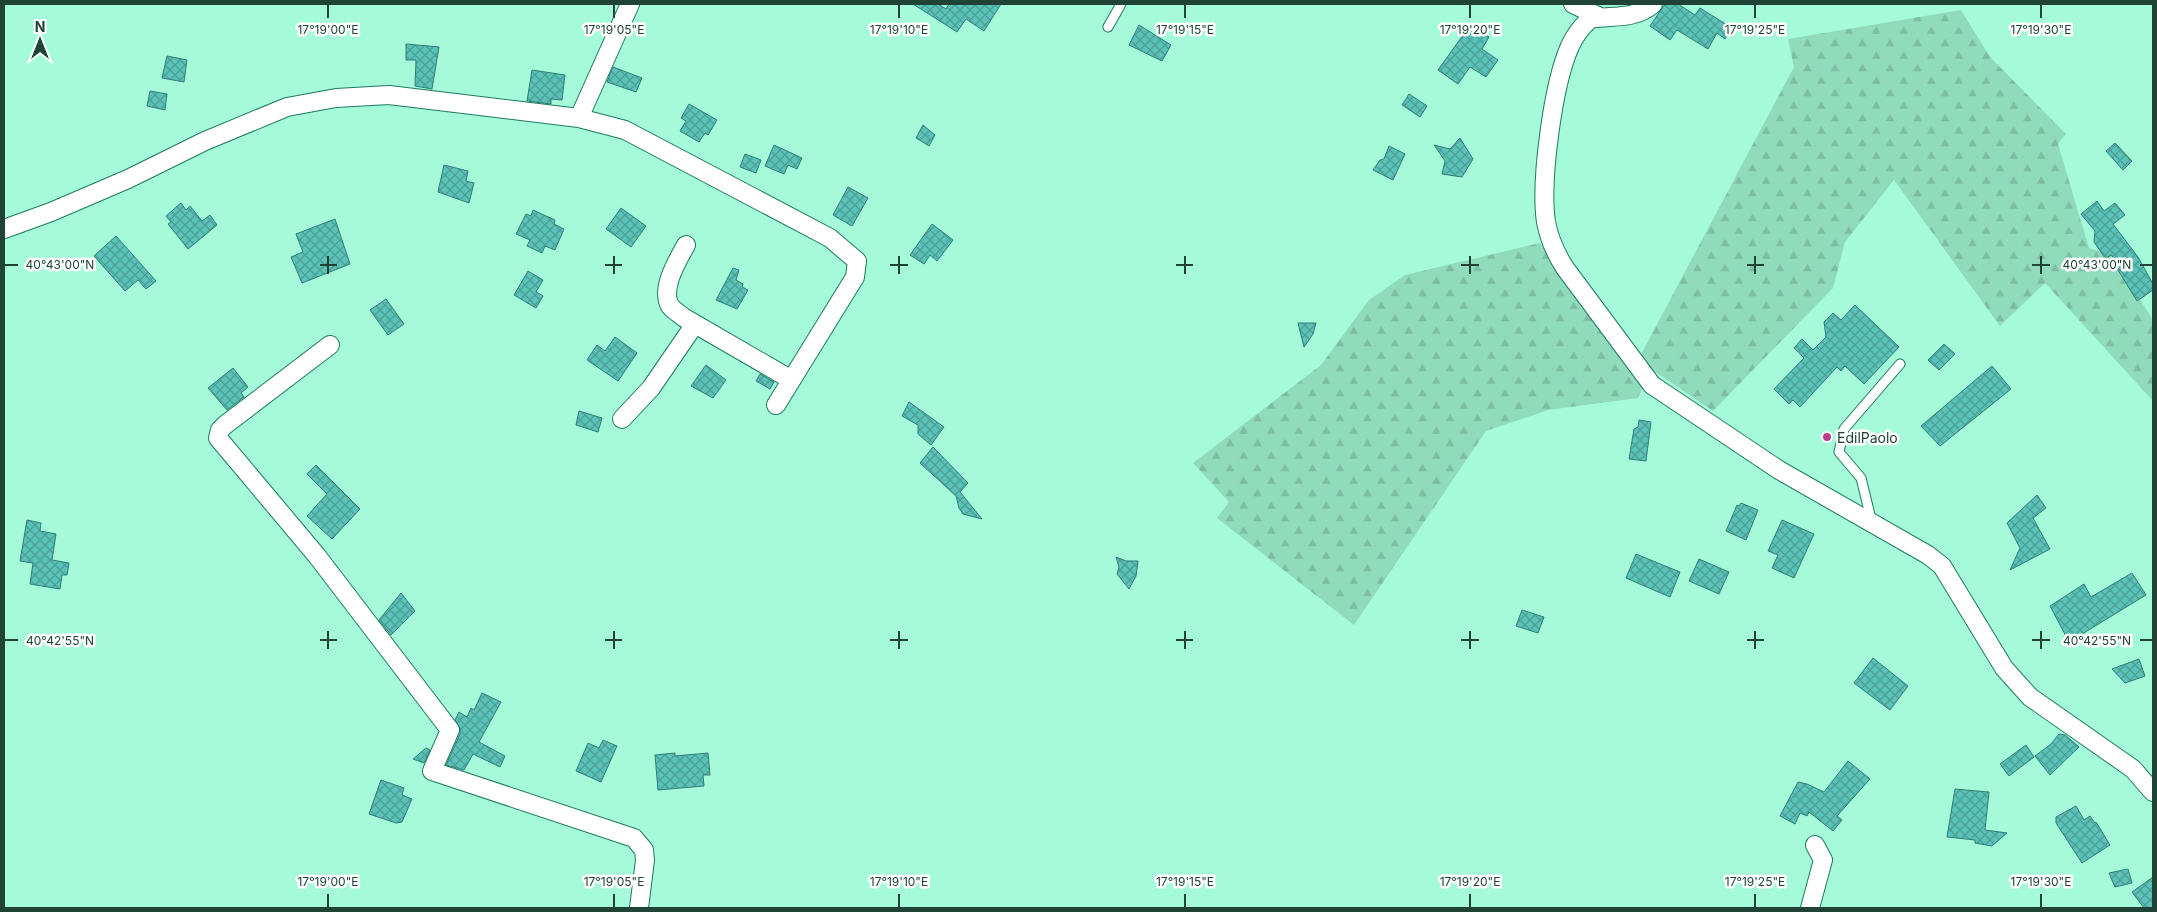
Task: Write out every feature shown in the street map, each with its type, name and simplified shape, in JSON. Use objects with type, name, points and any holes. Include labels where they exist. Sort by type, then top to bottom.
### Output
[{"type":"street","points":[[579,118],[630,4]]},
{"type":"street","points":[[1572,4],[1600,17]]},
{"type":"street","points":[[1653,4],[1632,16],[1590,19],[1579,30],[1570,47],[1562,72],[1544,177],[1546,223],[1557,254],[1652,385],[1779,470],[1928,555],[1942,566],[2004,668],[2030,697],[2133,769],[2153,792]]},
{"type":"street","points":[[4,229],[119,183],[205,141],[287,107],[336,98],[388,95],[579,118],[625,130],[830,238],[857,261],[855,277],[776,404]]},
{"type":"street","points":[[686,245],[674,267],[667,292],[670,306],[695,324],[790,379]]},
{"type":"street","points":[[622,419],[651,388],[695,324]]},
{"type":"street","points":[[330,345],[225,425],[220,430],[218,438],[317,556],[450,730],[432,770],[634,838],[644,850],[645,860],[639,908]]},
{"type":"street","points":[[1810,908],[1824,860],[1815,845]]},
{"type":"lane","points":[[1108,27],[1121,4]]},
{"type":"lane","points":[[1872,523],[1861,478],[1839,452],[1844,429],[1900,364]]},
{"type":"green space","points":[[1961,10],[1990,57],[2066,134],[2058,144],[2089,248],[2112,255],[2153,320],[2153,401],[2045,283],[2000,326],[1894,180],[1845,242],[1833,288],[1713,411],[1638,360],[1794,67],[1788,39]]},
{"type":"green space","points":[[1540,243],[1644,384],[1638,398],[1548,410],[1486,431],[1354,625],[1217,518],[1229,502],[1193,463],[1321,365],[1369,300],[1405,275]]},
{"type":"building","points":[[913,4],[938,4],[946,9],[949,4],[1001,4],[984,31],[966,19],[957,32]]},
{"type":"building","points":[[1665,4],[1678,4],[1695,15],[1700,8],[1732,28],[1725,39],[1717,33],[1708,49],[1677,30],[1670,40],[1650,26]]},
{"type":"building","points":[[1471,24],[1489,37],[1482,49],[1498,60],[1486,77],[1470,67],[1458,84],[1438,70]]},
{"type":"building","points":[[1139,25],[1171,45],[1162,61],[1129,45]]},
{"type":"building","points":[[406,44],[439,47],[432,89],[415,86],[416,60],[406,60]]},
{"type":"building","points":[[167,56],[187,60],[184,82],[162,78]]},
{"type":"building","points":[[613,67],[642,78],[636,92],[607,82]]},
{"type":"building","points":[[532,70],[565,75],[562,100],[551,99],[551,104],[527,101]]},
{"type":"building","points":[[150,91],[167,94],[165,110],[147,106]]},
{"type":"building","points":[[1409,94],[1427,106],[1420,117],[1402,105]]},
{"type":"building","points":[[689,104],[717,120],[708,135],[705,133],[699,142],[680,131],[686,121],[681,118]]},
{"type":"building","points":[[923,125],[935,135],[929,146],[916,138]]},
{"type":"building","points":[[1460,138],[1473,159],[1462,177],[1442,174],[1445,161],[1434,145],[1450,149]]},
{"type":"building","points":[[2115,143],[2132,161],[2123,170],[2106,151]]},
{"type":"building","points":[[774,145],[802,158],[797,169],[788,165],[784,174],[765,166]]},
{"type":"building","points":[[1389,146],[1405,154],[1393,180],[1373,170],[1380,160],[1384,159]]},
{"type":"building","points":[[745,154],[761,160],[756,173],[740,167]]},
{"type":"building","points":[[444,165],[468,171],[466,181],[474,183],[469,203],[438,192]]},
{"type":"building","points":[[848,187],[868,198],[852,226],[833,215]]},
{"type":"building","points":[[2097,201],[2104,211],[2115,203],[2125,215],[2113,224],[2138,257],[2153,284],[2153,290],[2137,301],[2118,270],[2112,255],[2105,258],[2094,242],[2095,231],[2081,214]]},
{"type":"building","points":[[181,203],[186,210],[190,206],[202,221],[210,215],[217,225],[188,249],[168,224],[171,222],[166,216]]},
{"type":"building","points":[[621,208],[646,226],[631,247],[606,229]]},
{"type":"building","points":[[533,210],[555,220],[554,224],[564,229],[555,250],[545,246],[542,253],[527,246],[530,240],[516,234],[526,214],[531,216]]},
{"type":"building","points":[[335,219],[350,264],[302,283],[291,257],[303,252],[296,234]]},
{"type":"building","points":[[932,224],[953,240],[937,261],[930,255],[924,264],[910,255]]},
{"type":"building","points":[[116,236],[156,281],[146,289],[138,280],[125,291],[94,256]]},
{"type":"building","points":[[733,268],[739,270],[736,280],[743,284],[742,287],[748,290],[737,309],[716,300]]},
{"type":"building","points":[[528,271],[543,280],[536,292],[543,296],[536,308],[514,295]]},
{"type":"building","points":[[386,299],[404,324],[388,335],[370,310]]},
{"type":"building","points":[[1855,305],[1899,347],[1864,384],[1845,366],[1841,371],[1837,367],[1800,407],[1793,400],[1789,404],[1774,389],[1804,358],[1794,348],[1802,339],[1813,350],[1826,337],[1824,322],[1833,313],[1841,320]]},
{"type":"building","points":[[1298,323],[1316,323],[1313,334],[1304,347]]},
{"type":"building","points":[[615,337],[637,353],[618,381],[587,360],[597,345],[605,351]]},
{"type":"building","points":[[1944,344],[1955,354],[1939,370],[1928,360]]},
{"type":"building","points":[[706,365],[726,380],[713,398],[691,386]]},
{"type":"building","points":[[1992,366],[2011,389],[1940,446],[1921,426]]},
{"type":"building","points":[[233,368],[248,387],[241,393],[244,397],[227,410],[208,388]]},
{"type":"building","points":[[760,374],[774,382],[770,389],[756,381]]},
{"type":"building","points":[[909,402],[944,427],[931,445],[918,434],[918,425],[902,416]]},
{"type":"building","points":[[579,411],[602,418],[598,432],[576,425]]},
{"type":"building","points":[[1639,420],[1651,422],[1646,461],[1629,459],[1634,429],[1638,427]]},
{"type":"building","points":[[933,447],[968,483],[960,492],[982,519],[963,514],[959,508],[956,496],[920,463]]},
{"type":"building","points":[[316,465],[360,509],[332,539],[307,516],[327,494],[307,474]]},
{"type":"building","points":[[2037,495],[2046,508],[2033,518],[2050,549],[2010,570],[2020,548],[2007,523]]},
{"type":"building","points":[[1741,503],[1758,510],[1746,540],[1726,531],[1737,505],[1739,506]]},
{"type":"building","points":[[27,520],[41,523],[40,531],[56,534],[52,560],[69,563],[67,575],[62,575],[60,589],[30,584],[33,563],[20,561]]},
{"type":"building","points":[[1782,520],[1814,534],[1794,578],[1772,568],[1778,555],[1768,551]]},
{"type":"building","points":[[1636,554],[1680,572],[1670,597],[1626,578]]},
{"type":"building","points":[[1116,557],[1126,561],[1138,561],[1136,576],[1129,589],[1117,574],[1119,567]]},
{"type":"building","points":[[1699,559],[1729,572],[1719,594],[1689,581]]},
{"type":"building","points":[[2132,573],[2146,595],[2069,642],[2050,606],[2084,584],[2091,597]]},
{"type":"building","points":[[401,593],[415,611],[391,635],[379,620]]},
{"type":"building","points":[[1522,610],[1544,617],[1538,633],[1516,626]]},
{"type":"building","points":[[1873,658],[1908,686],[1890,710],[1854,683]]},
{"type":"building","points":[[2139,659],[2145,676],[2125,683],[2112,669]]},
{"type":"building","points":[[482,693],[501,702],[479,742],[505,756],[500,767],[473,754],[464,770],[446,765],[460,734],[460,728],[455,720],[459,712],[467,717],[471,708],[474,710]]},
{"type":"building","points":[[2059,734],[2065,735],[2079,747],[2050,775],[2035,756],[2051,744]]},
{"type":"building","points":[[603,740],[617,746],[601,782],[576,771],[588,743],[599,748]]},
{"type":"building","points":[[2026,745],[2034,757],[2009,776],[2000,764]]},
{"type":"building","points":[[426,748],[430,750],[424,763],[413,759]]},
{"type":"building","points":[[675,753],[675,756],[708,753],[710,775],[703,775],[704,786],[658,790],[655,755]]},
{"type":"building","points":[[1848,761],[1870,779],[1837,816],[1842,820],[1833,831],[1809,812],[1807,816],[1800,813],[1795,824],[1780,816],[1798,782],[1824,792]]},
{"type":"building","points":[[381,780],[404,788],[402,795],[412,799],[402,822],[396,823],[369,814]]},
{"type":"building","points":[[1955,789],[1989,792],[1985,830],[2007,833],[1992,846],[1975,843],[1975,840],[1947,837]]},
{"type":"building","points":[[2076,806],[2084,820],[2090,816],[2096,822],[2110,845],[2082,863],[2056,823],[2056,817]]},
{"type":"building","points":[[2128,869],[2132,883],[2115,887],[2109,873]]},
{"type":"building","points":[[2153,877],[2153,908],[2144,908],[2132,892]]},
{"type":"place","name":"EdilPaolo","points":[[1827,437]]}]
